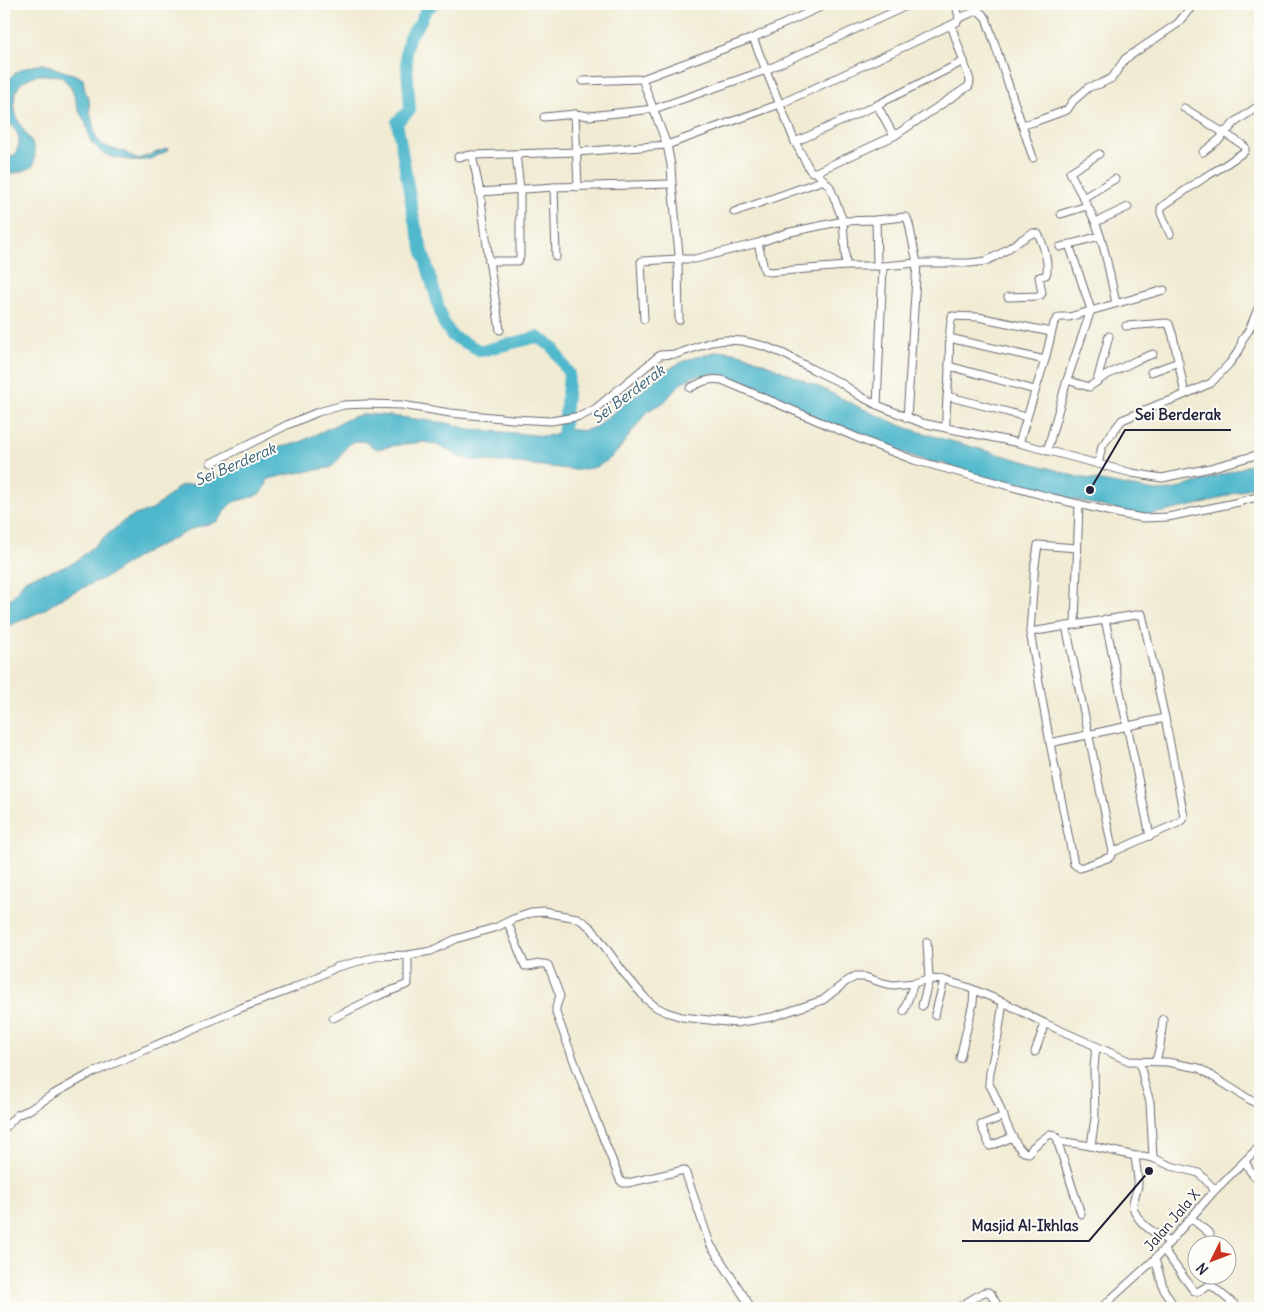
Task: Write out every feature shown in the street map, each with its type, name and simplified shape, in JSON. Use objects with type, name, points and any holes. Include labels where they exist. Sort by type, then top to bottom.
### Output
[{"type":"street","points":[[583,80],[642,78],[753,38],[827,4]]},
{"type":"street","points":[[544,117],[575,114],[589,116],[654,110],[766,70],[911,4]]},
{"type":"street","points":[[956,4],[959,18]]},
{"type":"street","points":[[969,4],[980,11],[986,18],[1033,158]]},
{"type":"street","points":[[1022,125],[1067,110],[1073,101],[1089,87],[1112,78],[1125,59],[1177,24],[1194,4]]},
{"type":"street","points":[[458,157],[576,152],[667,145],[780,104],[951,26],[959,18],[970,15],[975,11],[980,11]]},
{"type":"street","points":[[816,172],[894,136],[969,86],[970,81],[964,61],[951,26]]},
{"type":"street","points":[[753,38],[795,142],[810,170],[816,172],[830,187],[843,221],[846,266]]},
{"type":"street","points":[[795,142],[877,105],[964,61]]},
{"type":"street","points":[[642,78],[667,145],[671,165],[679,254],[679,320]]},
{"type":"street","points":[[877,105],[894,136]]},
{"type":"street","points":[[1203,152],[1220,139],[1224,132],[1234,123],[1260,105]]},
{"type":"street","points":[[1170,234],[1161,213],[1161,208],[1245,151],[1245,147],[1224,132],[1184,108]]},
{"type":"street","points":[[575,114],[578,187]]},
{"type":"street","points":[[489,261],[518,260],[520,257],[520,189],[516,154]]},
{"type":"street","points":[[1098,154],[1070,172],[1096,222],[1116,303]]},
{"type":"street","points":[[472,155],[480,192],[500,330]]},
{"type":"street","points":[[1083,198],[1115,179]]},
{"type":"street","points":[[734,212],[824,180]]},
{"type":"street","points":[[480,192],[554,187],[672,184]]},
{"type":"street","points":[[554,187],[556,257]]},
{"type":"street","points":[[1061,214],[1087,206]]},
{"type":"street","points":[[1096,222],[1128,207]]},
{"type":"street","points":[[644,319],[641,262],[695,259],[758,243],[786,233],[843,221],[905,217],[910,224],[918,263],[908,418]]},
{"type":"street","points":[[876,220],[880,266],[877,405]]},
{"type":"street","points":[[758,243],[764,269],[767,272],[846,266],[986,261],[1026,236],[1034,233],[1038,234],[1048,269],[1046,275],[1038,277],[1042,293],[1038,296],[1008,298]]},
{"type":"street","points":[[1060,247],[1100,236]]},
{"type":"street","points":[[1047,451],[1067,380],[1090,310],[1070,244]]},
{"type":"street","points":[[1019,443],[1045,360],[1051,332],[1057,319],[1164,290]]},
{"type":"street","points":[[1098,464],[1102,446],[1122,420],[1212,383],[1240,348],[1260,304]]},
{"type":"street","points":[[946,428],[945,414],[951,318],[953,316],[991,320],[1051,332]]},
{"type":"street","points":[[1126,326],[1167,323],[1172,332],[1185,394]]},
{"type":"street","points":[[1097,381],[1110,336]]},
{"type":"street","points":[[950,338],[1045,360]]},
{"type":"street","points":[[212,463],[287,424],[318,412],[344,405],[402,406],[503,418],[551,421],[581,416],[595,410],[660,355],[677,354],[711,342],[726,340],[743,341],[764,346],[784,354],[841,383],[877,405],[908,418],[1019,443],[1132,473],[1162,478],[1210,468],[1260,454]]},
{"type":"street","points":[[1067,380],[1089,387],[1105,376],[1153,354]]},
{"type":"street","points":[[1151,372],[1179,362]]},
{"type":"street","points":[[949,366],[1035,390]]},
{"type":"street","points":[[690,388],[708,379],[722,380],[914,460],[995,483],[1143,518],[1181,515],[1260,496]]},
{"type":"street","points":[[947,396],[1026,417]]},
{"type":"street","points":[[1075,625],[1079,504]]},
{"type":"street","points":[[1030,632],[1142,614],[1184,816],[1178,823],[1113,852],[1110,857],[1080,868],[1074,864],[1030,632],[1038,545],[1077,548]]},
{"type":"street","points":[[1105,620],[1150,836]]},
{"type":"street","points":[[1066,626],[1113,852]]},
{"type":"street","points":[[1050,743],[1165,718]]},
{"type":"street","points":[[4,1129],[17,1115],[29,1110],[88,1075],[238,1009],[292,989],[337,967],[379,956],[408,955],[431,951],[456,939],[508,923],[513,919],[531,913],[544,912],[577,918],[592,929],[624,974],[646,999],[656,1007],[682,1017],[736,1023],[772,1017],[823,1000],[847,981],[860,977],[894,985],[929,979],[944,980],[1003,1002],[1044,1023],[1129,1061],[1156,1061],[1199,1068],[1260,1106]]},
{"type":"street","points":[[508,923],[525,966],[528,967],[541,963],[548,965],[560,996],[556,1013],[620,1180],[623,1183],[628,1183],[684,1170],[710,1244],[747,1300],[750,1308]]},
{"type":"street","points":[[922,1006],[929,979],[927,942]]},
{"type":"street","points":[[334,1018],[378,996],[408,984],[408,955]]},
{"type":"street","points":[[935,1015],[944,980]]},
{"type":"street","points":[[904,1011],[914,983]]},
{"type":"street","points":[[960,1058],[973,1003],[974,990]]},
{"type":"street","points":[[1003,1002],[989,1080],[990,1086],[1021,1150],[1029,1153],[1033,1147],[1050,1134],[1054,1134],[1059,1141],[1058,1143],[1081,1214]]},
{"type":"street","points":[[1156,1061],[1163,1019]]},
{"type":"street","points":[[1035,1052],[1044,1023]]},
{"type":"street","points":[[1091,1146],[1095,1118],[1094,1068],[1096,1046]]},
{"type":"street","points":[[1142,1062],[1144,1082],[1150,1102],[1153,1158]]},
{"type":"street","points":[[1004,1116],[982,1124],[987,1147],[1013,1136]]},
{"type":"street","points":[[1059,1141],[1153,1158],[1171,1166],[1199,1173],[1215,1190]]},
{"type":"street","name":"Jalan Jala X","points":[[1102,1308],[1155,1259],[1215,1190],[1260,1146]]},
{"type":"street","points":[[1135,1156],[1138,1190],[1133,1201],[1134,1210],[1146,1226],[1170,1242]]},
{"type":"street","points":[[1245,1161],[1250,1171],[1260,1183]]},
{"type":"street","points":[[1191,1218],[1210,1234]]},
{"type":"street","points":[[1163,1249],[1196,1292],[1212,1286],[1234,1304]]},
{"type":"street","points":[[1155,1259],[1164,1290],[1176,1308]]},
{"type":"street","points":[[957,1308],[984,1292],[988,1292],[992,1294],[999,1308]]},
{"type":"water","points":[[43,64],[83,79],[96,137],[101,144],[123,151],[136,159],[168,148],[167,151],[151,159],[136,161],[112,157],[101,152],[91,142],[86,124],[70,86],[61,76],[38,75],[24,81],[19,86],[14,98],[18,120],[35,152],[33,166],[19,172],[4,173],[4,155],[10,157],[15,155],[19,143],[18,134],[7,117],[6,112],[5,98],[8,82],[11,77],[21,70]]},
{"type":"water","name":"Sei Berderak","points":[[726,351],[750,357],[904,427],[1074,476],[1155,491],[1173,490],[1239,469],[1260,460],[1260,484],[1206,503],[1144,516],[1028,489],[1020,483],[1009,484],[962,472],[943,463],[929,462],[829,424],[808,413],[764,397],[715,374],[694,376],[681,383],[665,401],[646,413],[617,452],[596,467],[579,470],[471,460],[435,444],[424,442],[378,449],[365,442],[354,442],[346,448],[334,465],[329,468],[269,479],[263,491],[230,505],[218,521],[192,529],[139,556],[108,576],[65,596],[42,611],[4,628],[4,601],[15,594],[25,580],[75,562],[125,520],[152,510],[180,486],[204,482],[250,465],[271,451],[298,443],[352,417],[369,414],[391,416],[447,423],[469,429],[546,436],[566,430],[586,430],[595,427],[674,366],[689,359]]},
{"type":"waterway","points":[[433,4],[426,10],[419,24],[409,37],[406,52],[410,110],[397,122],[414,220],[443,322],[452,336],[481,351],[537,337],[552,346],[569,374],[562,447]]},
{"type":"place","name":"Sei Berderak","points":[[1090,490]]},
{"type":"place","name":"Masjid Al-Ikhlas","points":[[1149,1171]]}]
